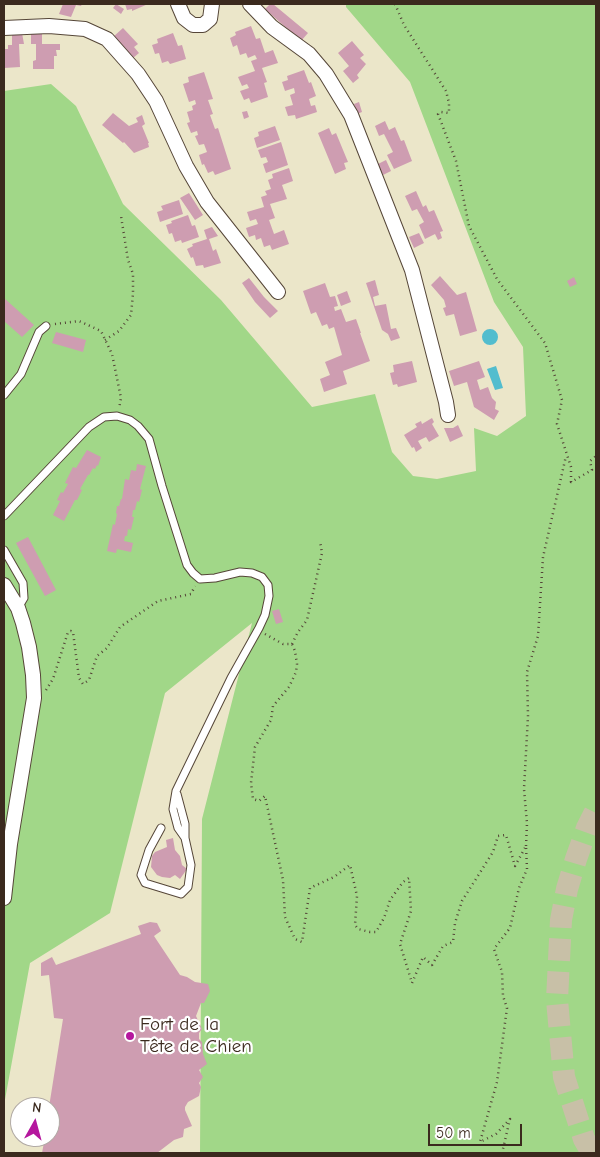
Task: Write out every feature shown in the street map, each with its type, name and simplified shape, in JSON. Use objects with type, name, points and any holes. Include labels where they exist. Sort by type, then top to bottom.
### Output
[{"type":"street","points":[[178,4],[184,18],[193,25],[203,25],[210,19],[212,4]]},
{"type":"street","points":[[250,4],[272,27],[309,54],[326,74],[351,115],[412,270],[448,414]]},
{"type":"street","points":[[4,28],[49,26],[85,29],[107,39],[138,74],[156,101],[186,166],[207,202],[278,292]]},
{"type":"street","points":[[4,585],[18,608],[29,646],[34,698],[10,844],[4,898]]},
{"type":"lane","points":[[4,395],[21,374],[39,332],[46,326]]},
{"type":"lane","points":[[4,516],[89,427],[104,417],[117,416],[130,420],[149,439],[162,486],[188,565],[193,573],[200,578],[215,578],[240,572],[252,573],[262,577],[268,585],[269,596],[265,615],[231,678],[176,791],[173,809],[178,828],[185,838],[191,865],[188,887],[181,894],[145,882],[141,875],[150,850],[161,828]]},
{"type":"lane","points":[[4,550],[23,583],[24,598],[18,608]]},
{"type":"path","points":[[395,4],[404,25],[446,91],[449,113],[441,112],[438,114],[456,161],[469,226],[497,279],[545,343],[562,400],[557,424],[571,467],[571,482],[592,470],[590,461],[596,456]]},
{"type":"path","points":[[105,340],[119,331],[131,316],[132,274],[121,216]]},
{"type":"path","points":[[46,326],[79,321],[101,331],[112,354],[121,398],[117,416]]},
{"type":"path","points":[[502,1153],[510,1119],[496,1134],[480,1142],[497,1082],[506,1008],[503,996],[502,972],[494,950],[510,928],[519,888],[527,869],[527,823],[524,789],[528,716],[527,672],[538,636],[543,557],[566,455]]},
{"type":"path","points":[[292,644],[307,620],[322,554],[320,541]]},
{"type":"path","points":[[34,698],[43,694],[53,679],[68,632],[73,632],[79,678],[83,684],[88,680],[97,656],[107,648],[120,627],[158,601],[191,594],[200,578]]},
{"type":"path","points":[[259,628],[266,636],[283,644],[292,644]]},
{"type":"path","points":[[292,644],[296,651],[296,672],[289,687],[273,706],[271,720],[256,747],[251,783],[253,799],[259,801],[265,796],[283,880],[285,917],[295,939],[302,942],[310,888],[334,877],[350,865],[357,896],[355,925],[358,929],[370,932],[376,932],[384,918],[390,900],[403,882],[409,878],[411,911],[400,944],[412,983],[423,958],[432,965],[444,946],[453,942],[455,923],[462,901],[493,852],[498,836],[506,835],[514,866],[526,846]]},
{"type":"green space","points":[[346,4],[596,4],[596,1153],[200,1153],[202,819],[252,623],[165,693],[110,913],[30,963],[4,1105],[4,91],[51,84],[76,106],[123,204],[221,300],[312,407],[375,394],[392,452],[413,476],[437,479],[476,471],[474,428],[497,436],[526,416],[523,347],[494,302],[410,82],[346,7]]},
{"type":"water","points":[[487,329],[493,329],[498,334],[496,343],[487,345],[482,340],[482,334]]},
{"type":"water","points":[[496,366],[503,388],[495,390],[487,369]]},
{"type":"building","points":[[63,4],[82,4],[81,6],[76,5],[71,17],[59,14]]},
{"type":"building","points":[[116,4],[124,9],[121,14],[113,8]]},
{"type":"building","points":[[125,4],[148,4],[132,11],[132,9],[127,10]]},
{"type":"building","points":[[270,4],[273,4],[308,33],[301,41],[265,9]]},
{"type":"building","points":[[251,26],[256,39],[260,38],[265,53],[273,50],[278,63],[262,68],[267,82],[264,83],[268,97],[251,103],[249,98],[244,100],[240,91],[249,88],[247,84],[242,86],[238,77],[255,71],[251,61],[257,59],[255,55],[248,58],[246,53],[240,55],[237,45],[233,47],[230,38],[236,35],[235,32]]},
{"type":"building","points":[[123,28],[138,44],[134,47],[139,53],[133,58],[113,37]]},
{"type":"building","points":[[12,33],[22,33],[24,44],[19,44],[20,67],[4,68],[4,49],[8,49],[8,45],[12,45]]},
{"type":"building","points":[[31,33],[42,33],[42,44],[60,44],[60,50],[56,50],[57,56],[54,56],[54,69],[33,69],[33,61],[36,60],[36,44],[31,44]]},
{"type":"building","points":[[173,33],[178,46],[182,45],[186,59],[170,64],[168,61],[162,63],[159,53],[155,54],[152,45],[158,43],[157,39]]},
{"type":"building","points":[[352,41],[364,55],[360,58],[366,64],[357,75],[359,78],[353,83],[343,71],[349,66],[338,53]]},
{"type":"building","points":[[304,70],[316,96],[309,99],[311,106],[315,105],[317,112],[296,119],[295,115],[288,116],[285,107],[293,105],[290,95],[295,93],[294,88],[285,91],[282,82],[288,80],[287,76]]},
{"type":"building","points":[[204,72],[213,99],[208,100],[213,114],[210,115],[215,129],[218,128],[231,169],[215,175],[213,171],[208,173],[204,164],[202,165],[199,155],[207,152],[204,144],[199,145],[195,136],[198,135],[197,131],[191,133],[187,123],[190,122],[187,112],[193,110],[192,106],[196,104],[195,100],[189,102],[183,84],[189,82],[188,77]]},
{"type":"building","points":[[359,102],[362,112],[357,114],[354,104]]},
{"type":"building","points":[[247,111],[249,117],[244,119],[242,112]]},
{"type":"building","points":[[113,113],[129,126],[138,122],[136,118],[142,115],[145,124],[142,126],[149,147],[134,153],[124,142],[102,125]]},
{"type":"building","points":[[385,121],[389,130],[395,127],[401,141],[404,140],[412,161],[394,169],[387,155],[393,152],[384,134],[379,136],[375,126]]},
{"type":"building","points":[[275,126],[280,140],[257,148],[254,138],[259,136],[258,132]]},
{"type":"building","points":[[329,128],[332,135],[336,133],[348,162],[344,163],[346,169],[335,174],[318,133]]},
{"type":"building","points":[[281,142],[288,165],[266,173],[263,164],[268,162],[266,157],[261,158],[258,150]]},
{"type":"building","points":[[386,160],[391,171],[383,175],[378,164]]},
{"type":"building","points":[[289,168],[293,181],[282,185],[287,199],[270,204],[275,218],[269,220],[274,234],[284,230],[289,244],[272,250],[270,245],[264,247],[261,238],[256,240],[255,235],[249,237],[246,228],[258,224],[256,219],[250,221],[247,212],[264,207],[261,197],[267,195],[265,191],[271,189],[268,180],[273,178],[272,174]]},
{"type":"building","points":[[416,191],[423,207],[426,205],[429,212],[434,210],[443,231],[440,232],[442,238],[438,240],[435,234],[425,239],[419,225],[424,222],[417,209],[412,211],[405,196]]},
{"type":"building","points":[[189,193],[203,215],[195,220],[180,198]]},
{"type":"building","points":[[179,200],[183,214],[160,222],[157,212],[163,210],[161,206]]},
{"type":"building","points":[[188,215],[192,226],[195,225],[199,237],[182,243],[181,240],[175,242],[172,233],[169,234],[166,225],[172,223],[171,221]]},
{"type":"building","points":[[212,227],[218,236],[209,239],[213,251],[216,249],[221,263],[204,268],[203,265],[196,266],[193,257],[191,258],[187,249],[193,246],[192,244],[207,239],[204,230]]},
{"type":"building","points":[[419,233],[424,243],[414,248],[409,237]]},
{"type":"building","points":[[440,276],[457,295],[466,292],[477,331],[460,336],[454,314],[446,316],[443,308],[446,307],[444,300],[431,285]]},
{"type":"building","points":[[574,277],[577,284],[570,287],[567,281]]},
{"type":"building","points":[[249,278],[278,311],[270,318],[255,302],[242,283]]},
{"type":"building","points":[[375,280],[379,295],[373,297],[375,306],[386,304],[391,329],[396,328],[400,338],[391,341],[388,334],[382,330],[366,283]]},
{"type":"building","points":[[325,283],[330,297],[335,296],[338,306],[334,307],[335,311],[341,309],[346,322],[356,319],[370,361],[343,371],[347,384],[324,392],[320,379],[330,375],[325,362],[342,355],[334,327],[329,329],[327,324],[322,326],[316,312],[311,314],[303,291]]},
{"type":"building","points":[[347,291],[351,302],[341,306],[337,295]]},
{"type":"building","points":[[4,298],[34,325],[22,337],[4,321]]},
{"type":"building","points":[[56,332],[86,340],[83,352],[52,343]]},
{"type":"building","points":[[412,361],[417,382],[398,387],[397,384],[393,385],[390,373],[394,372],[393,365]]},
{"type":"building","points":[[479,361],[485,377],[477,380],[480,390],[488,387],[492,398],[496,402],[495,409],[499,411],[494,420],[474,407],[467,382],[454,386],[449,371]]},
{"type":"building","points":[[432,418],[434,422],[432,424],[439,436],[429,442],[426,437],[418,441],[422,448],[416,452],[404,435],[417,427],[415,424],[421,421],[422,424]]},
{"type":"building","points":[[458,425],[463,436],[450,442],[444,428],[453,428]]},
{"type":"building","points":[[87,450],[101,457],[98,466],[95,469],[93,468],[88,475],[80,489],[82,490],[77,500],[75,500],[64,521],[53,515],[60,501],[57,500],[68,484],[65,483],[73,467],[76,468]]},
{"type":"building","points":[[137,464],[146,466],[139,502],[137,501],[135,510],[133,510],[132,517],[134,517],[131,530],[128,529],[124,541],[133,543],[131,552],[117,549],[116,553],[107,551],[113,524],[115,525],[117,506],[119,506],[122,499],[125,479],[129,480],[131,470],[136,471]]},
{"type":"building","points":[[28,537],[56,590],[45,596],[16,543]]},
{"type":"building","points":[[279,609],[283,622],[276,624],[272,611]]},
{"type":"building","points":[[173,838],[175,850],[180,856],[182,865],[187,869],[180,879],[175,875],[170,878],[157,875],[151,867],[152,856],[155,852],[167,847],[166,840]]},
{"type":"building","name":"Fort de la Tête de Chien","points":[[150,922],[157,923],[161,931],[154,936],[180,975],[195,982],[208,984],[210,991],[204,1003],[201,1003],[196,1016],[202,1029],[199,1033],[199,1039],[202,1042],[203,1054],[207,1064],[199,1070],[203,1077],[199,1083],[201,1087],[199,1096],[188,1102],[185,1107],[192,1126],[184,1129],[183,1137],[174,1140],[157,1153],[42,1153],[43,1147],[60,1147],[60,1097],[51,1097],[63,1019],[54,1018],[49,975],[41,976],[41,963],[52,957],[56,965],[141,934],[138,926]]},
{"type":"tunnel","points":[[592,1153],[584,1139],[564,1077],[557,1000],[561,920],[567,889],[587,828],[596,810]]},
{"type":"place","name":"Fort de la Tête de Chien","points":[[130,1036]]}]
